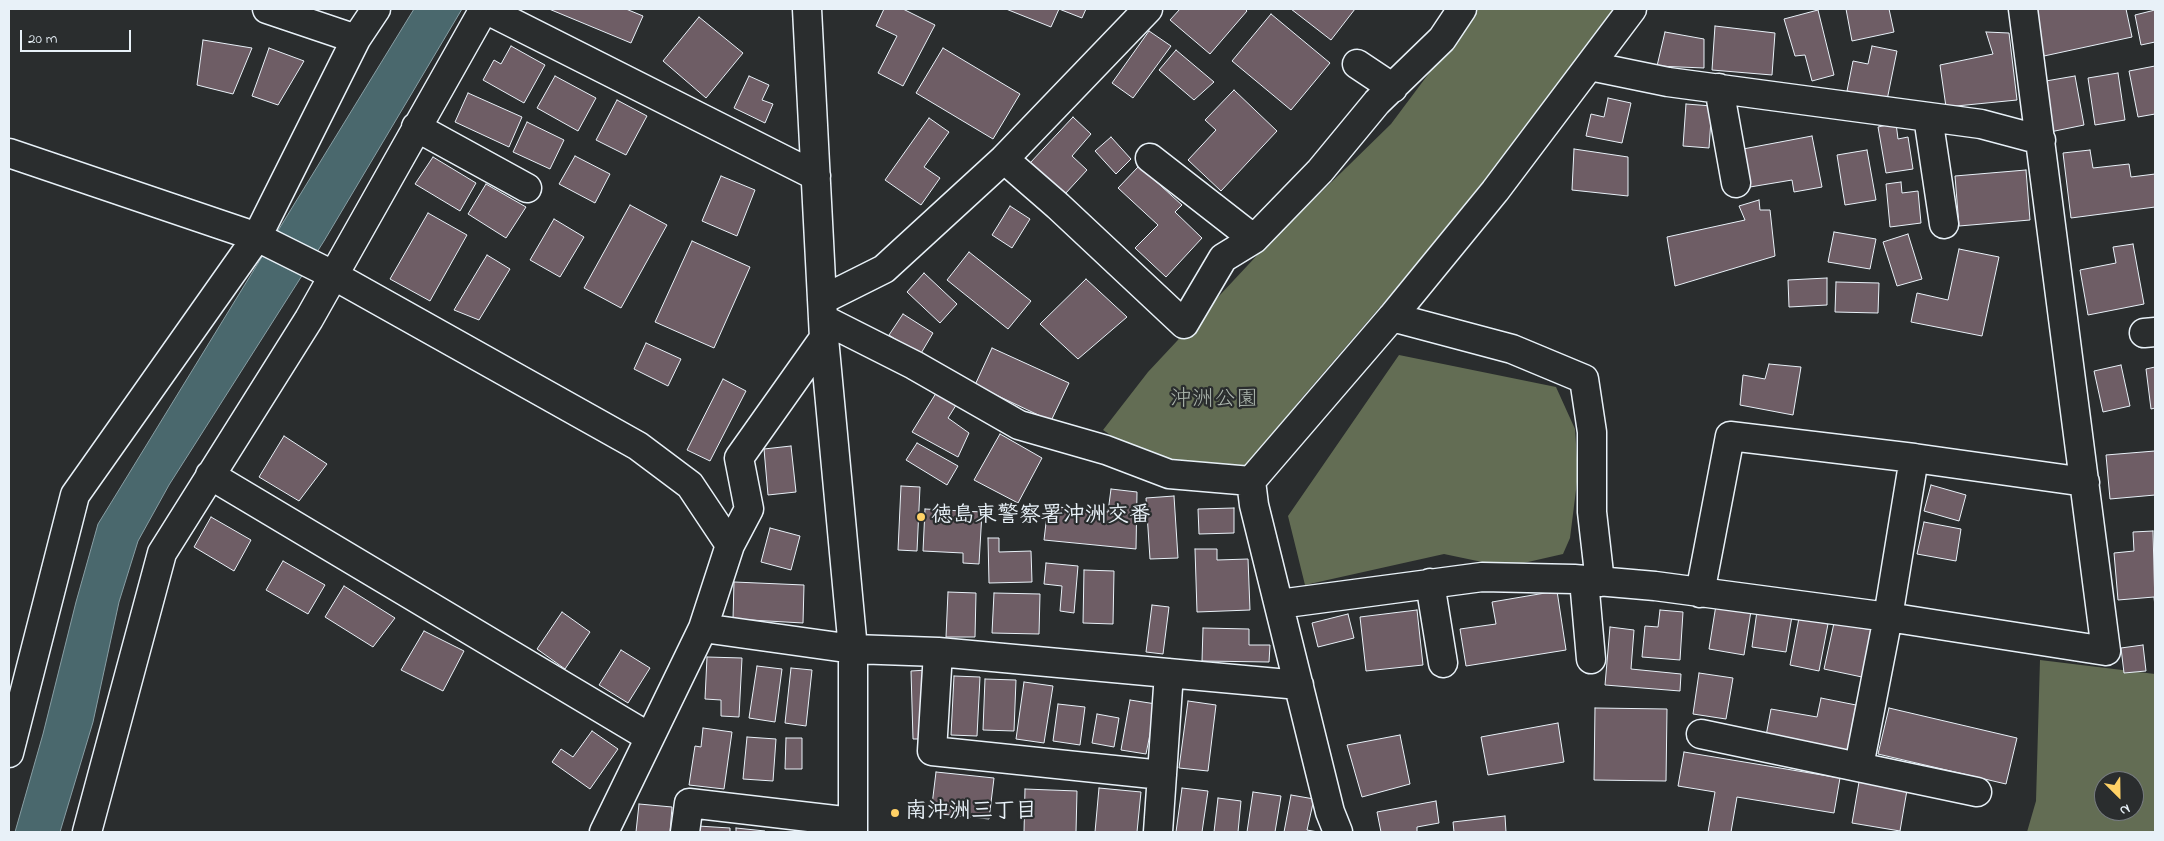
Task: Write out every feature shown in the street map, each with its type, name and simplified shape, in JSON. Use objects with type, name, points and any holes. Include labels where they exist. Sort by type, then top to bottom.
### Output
[{"type":"street","points":[[267,9],[356,39]]},
{"type":"street","points":[[9,753],[75,495],[257,237],[356,39],[376,9]]},
{"type":"street","points":[[87,832],[162,553],[309,319],[416,127],[485,9],[816,176]]},
{"type":"street","points":[[685,832],[689,804],[852,827],[853,649],[823,319],[807,9]]},
{"type":"street","points":[[604,832],[703,628],[730,544],[749,509],[739,458],[823,319],[884,268],[1004,159],[1148,9]]},
{"type":"street","points":[[1004,159],[1058,206],[1184,324],[1223,258],[1254,239],[1320,171],[1378,102],[1442,39],[1462,9]]},
{"type":"street","points":[[1250,481],[1392,317],[1495,191],[1632,9]]},
{"type":"street","points":[[1279,604],[1482,576],[1592,581],[1656,586],[1888,617],[2106,651],[2023,9]]},
{"type":"street","points":[[1357,64],[1392,88]]},
{"type":"street","points":[[1590,66],[1668,82],[1981,124],[2041,140]]},
{"type":"street","points":[[1719,88],[1736,183]]},
{"type":"street","points":[[1928,117],[1944,224]]},
{"type":"street","points":[[416,127],[528,188]]},
{"type":"street","points":[[9,153],[257,237],[334,275],[638,446],[690,485],[730,544]]},
{"type":"street","points":[[1150,158],[1254,239]]},
{"type":"street","points":[[1392,317],[1512,349],[1584,379],[1592,432],[1591,659]]},
{"type":"street","points":[[823,319],[914,365],[1019,425],[1106,450],[1169,474],[1250,481]]},
{"type":"street","points":[[1700,593],[1730,436],[1914,458],[2084,482]]},
{"type":"street","points":[[1859,766],[1888,617],[1914,458]]},
{"type":"street","points":[[210,476],[649,737]]},
{"type":"street","points":[[1250,481],[1254,505],[1330,812],[1338,832]]},
{"type":"street","points":[[1430,583],[1443,663]]},
{"type":"street","points":[[703,628],[853,649],[938,652],[1300,685]]},
{"type":"street","points":[[938,652],[932,751],[1162,775]]},
{"type":"street","points":[[1158,832],[1169,673]]},
{"type":"street","points":[[1701,734],[1977,792]]},
{"type":"green space","name":"沖洲公園","points":[[1477,9],[1616,9],[1490,179],[1300,400],[1258,455],[1241,468],[1165,472],[1103,430],[1148,372],[1262,250],[1391,124]]},
{"type":"green space","points":[[1399,355],[1556,387],[1575,429],[1578,474],[1570,538],[1563,554],[1506,567],[1444,554],[1305,585],[1288,516]]},
{"type":"green space","points":[[2040,660],[2155,674],[2155,832],[2027,832],[2036,801]]},
{"type":"water","points":[[414,9],[462,9],[324,241],[169,485],[138,541],[119,602],[93,722],[60,832],[15,832],[43,734],[76,602],[98,524]]},
{"type":"building","points":[[549,9],[626,9],[643,16],[631,43]]},
{"type":"building","points":[[884,9],[903,9],[935,25],[903,86],[878,73],[897,36],[876,26]]},
{"type":"building","points":[[1006,9],[1059,9],[1051,27]]},
{"type":"building","points":[[1059,9],[1086,9],[1082,18]]},
{"type":"building","points":[[1180,9],[1245,9],[1247,11],[1210,54],[1170,20]]},
{"type":"building","points":[[1291,9],[1355,9],[1331,40]]},
{"type":"building","points":[[1846,9],[1889,9],[1894,32],[1852,41]]},
{"type":"building","points":[[2034,9],[2126,9],[2132,37],[2044,56]]},
{"type":"building","points":[[1818,10],[1834,75],[1812,81],[1805,55],[1795,56],[1784,19]]},
{"type":"building","points":[[2155,10],[2155,42],[2141,45],[2135,15]]},
{"type":"building","points":[[1271,14],[1330,63],[1291,110],[1232,61]]},
{"type":"building","points":[[699,17],[743,53],[706,98],[663,61]]},
{"type":"building","points":[[1715,26],[1775,33],[1772,75],[1712,70]]},
{"type":"building","points":[[1149,31],[1171,46],[1133,98],[1112,83]]},
{"type":"building","points":[[1665,32],[1704,39],[1704,68],[1657,66]]},
{"type":"building","points":[[1986,32],[2009,33],[2017,100],[1946,107],[1940,65],[1993,54]]},
{"type":"building","points":[[203,40],[252,48],[233,94],[197,85]]},
{"type":"building","points":[[511,46],[545,65],[524,103],[483,80],[494,60],[501,64]]},
{"type":"building","points":[[1872,46],[1897,51],[1887,100],[1847,91],[1853,61],[1868,64]]},
{"type":"building","points":[[269,48],[304,61],[278,105],[252,96]]},
{"type":"building","points":[[943,48],[1020,94],[993,139],[916,93]]},
{"type":"building","points":[[1176,50],[1214,82],[1194,100],[1159,70]]},
{"type":"building","points":[[2155,66],[2155,114],[2138,117],[2129,71]]},
{"type":"building","points":[[2118,73],[2125,120],[2095,125],[2088,78]]},
{"type":"building","points":[[555,76],[596,98],[578,131],[537,108]]},
{"type":"building","points":[[749,76],[769,85],[762,100],[773,104],[765,123],[734,108]]},
{"type":"building","points":[[2075,76],[2084,125],[2050,132],[2040,82]]},
{"type":"building","points":[[1234,90],[1277,131],[1221,191],[1188,160],[1216,130],[1205,120]]},
{"type":"building","points":[[468,93],[522,117],[509,147],[455,122]]},
{"type":"building","points":[[1608,98],[1631,103],[1622,143],[1586,136],[1591,114],[1604,117]]},
{"type":"building","points":[[617,100],[647,116],[626,155],[596,140]]},
{"type":"building","points":[[1686,104],[1712,106],[1709,148],[1683,146]]},
{"type":"building","points":[[1073,117],[1091,134],[1072,156],[1087,170],[1065,194],[1030,163]]},
{"type":"building","points":[[929,118],[949,132],[924,167],[940,178],[921,205],[885,180]]},
{"type":"building","points":[[527,122],[564,140],[550,169],[513,152]]},
{"type":"building","points":[[1896,123],[1898,139],[1908,137],[1913,169],[1886,173],[1878,127]]},
{"type":"building","points":[[1812,136],[1822,187],[1794,192],[1792,180],[1750,187],[1743,149]]},
{"type":"building","points":[[1111,137],[1131,159],[1116,174],[1095,151]]},
{"type":"building","points":[[1574,149],[1628,157],[1628,196],[1572,190]]},
{"type":"building","points":[[1867,150],[1876,200],[1845,205],[1837,155]]},
{"type":"building","points":[[2090,150],[2093,168],[2129,164],[2131,177],[2155,174],[2155,207],[2071,218],[2063,153]]},
{"type":"building","points":[[575,156],[610,174],[595,203],[559,184]]},
{"type":"building","points":[[433,157],[476,183],[460,211],[415,184]]},
{"type":"building","points":[[1139,166],[1182,205],[1175,212],[1202,238],[1166,277],[1135,248],[1158,225],[1118,188]]},
{"type":"building","points":[[2026,170],[2030,220],[1959,226],[1955,176]]},
{"type":"building","points":[[721,176],[755,190],[737,236],[702,221]]},
{"type":"building","points":[[1901,182],[1902,193],[1918,191],[1921,223],[1890,227],[1886,184]]},
{"type":"building","points":[[486,184],[526,207],[506,238],[468,214]]},
{"type":"building","points":[[1759,200],[1760,210],[1770,210],[1775,256],[1675,286],[1667,237],[1745,220],[1739,206]]},
{"type":"building","points":[[630,205],[667,225],[621,308],[584,288]]},
{"type":"building","points":[[1010,206],[1030,219],[1012,248],[992,235]]},
{"type":"building","points":[[428,213],[467,235],[430,301],[390,279]]},
{"type":"building","points":[[554,219],[584,237],[560,277],[530,260]]},
{"type":"building","points":[[1834,232],[1876,239],[1870,269],[1828,262]]},
{"type":"building","points":[[1908,234],[1922,279],[1897,286],[1883,242]]},
{"type":"building","points":[[692,241],[750,267],[714,348],[655,322]]},
{"type":"building","points":[[2133,244],[2144,304],[2088,315],[2080,270],[2116,263],[2113,247]]},
{"type":"building","points":[[1959,249],[1999,257],[1982,336],[1911,322],[1917,293],[1948,300]]},
{"type":"building","points":[[969,252],[1031,301],[1008,329],[947,280]]},
{"type":"building","points":[[487,255],[510,269],[479,320],[454,310]]},
{"type":"building","points":[[924,273],[957,304],[940,323],[907,292]]},
{"type":"building","points":[[1827,278],[1827,305],[1789,307],[1788,280]]},
{"type":"building","points":[[1086,279],[1127,317],[1078,359],[1040,324]]},
{"type":"building","points":[[1836,282],[1879,283],[1878,313],[1835,312]]},
{"type":"building","points":[[903,314],[933,333],[920,355],[889,335]]},
{"type":"building","points":[[646,343],[681,359],[668,386],[634,369]]},
{"type":"building","points":[[992,348],[1069,383],[1051,421],[975,385]]},
{"type":"building","points":[[1769,364],[1801,367],[1793,415],[1740,405],[1743,375],[1765,379]]},
{"type":"building","points":[[2121,365],[2130,406],[2103,412],[2094,371]]},
{"type":"building","points":[[2155,367],[2155,408],[2151,409],[2146,369]]},
{"type":"building","points":[[723,379],[746,391],[710,461],[687,450]]},
{"type":"building","points":[[938,390],[958,402],[948,418],[969,433],[958,457],[912,432]]},
{"type":"building","points":[[1000,434],[1042,458],[1018,503],[974,480]]},
{"type":"building","points":[[284,436],[327,464],[299,501],[259,477]]},
{"type":"building","points":[[917,443],[958,466],[947,485],[906,460]]},
{"type":"building","points":[[791,446],[796,492],[768,495],[764,449]]},
{"type":"building","points":[[2155,451],[2155,495],[2110,499],[2106,455]]},
{"type":"building","points":[[1931,485],[1966,495],[1959,521],[1924,511]]},
{"type":"building","points":[[901,486],[920,487],[917,551],[898,550]]},
{"type":"building","points":[[1111,489],[1137,492],[1136,549],[1044,540],[1048,506],[1108,512]]},
{"type":"building","points":[[1174,496],[1178,558],[1150,559],[1146,498]]},
{"type":"building","points":[[1234,508],[1234,533],[1199,534],[1198,509]]},
{"type":"building","points":[[925,509],[982,512],[979,564],[963,563],[963,553],[923,551]]},
{"type":"building","points":[[211,517],[251,540],[234,571],[194,547]]},
{"type":"building","points":[[1924,522],[1961,529],[1956,561],[1917,554]]},
{"type":"building","points":[[770,528],[800,536],[791,570],[761,562]]},
{"type":"building","points":[[2153,531],[2155,607],[2154,597],[2118,600],[2114,553],[2134,551],[2133,532]]},
{"type":"building","points":[[988,538],[999,538],[999,552],[1031,551],[1032,582],[989,583]]},
{"type":"building","points":[[1195,549],[1217,549],[1217,560],[1248,559],[1250,610],[1197,612]]},
{"type":"building","points":[[283,561],[325,585],[308,614],[266,590]]},
{"type":"building","points":[[1046,563],[1078,566],[1074,613],[1060,611],[1062,586],[1044,584]]},
{"type":"building","points":[[1084,570],[1114,571],[1113,624],[1083,623]]},
{"type":"building","points":[[734,582],[804,585],[803,623],[733,619]]},
{"type":"building","points":[[344,586],[395,618],[373,647],[325,617]]},
{"type":"building","points":[[1557,591],[1566,650],[1466,666],[1460,629],[1496,624],[1492,602]]},
{"type":"building","points":[[948,592],[976,593],[975,637],[946,637]]},
{"type":"building","points":[[994,593],[1040,594],[1039,634],[992,633]]},
{"type":"building","points":[[1152,605],[1169,607],[1163,654],[1146,652]]},
{"type":"building","points":[[1716,605],[1751,611],[1744,655],[1709,649]]},
{"type":"building","points":[[1417,610],[1423,665],[1366,671],[1360,617]]},
{"type":"building","points":[[1660,610],[1683,612],[1680,660],[1642,657],[1645,626],[1658,627]]},
{"type":"building","points":[[1757,611],[1792,616],[1786,652],[1752,647]]},
{"type":"building","points":[[562,612],[590,632],[565,669],[537,649]]},
{"type":"building","points":[[1348,614],[1354,638],[1318,647],[1312,623]]},
{"type":"building","points":[[1799,618],[1828,624],[1819,671],[1790,665]]},
{"type":"building","points":[[1834,623],[1872,630],[1862,677],[1824,669]]},
{"type":"building","points":[[1610,627],[1634,630],[1631,669],[1681,674],[1680,691],[1605,685]]},
{"type":"building","points":[[1203,628],[1249,629],[1249,645],[1270,645],[1269,662],[1202,661]]},
{"type":"building","points":[[424,631],[464,651],[443,691],[401,670]]},
{"type":"building","points":[[2143,645],[2146,671],[2124,673],[2121,648]]},
{"type":"building","points":[[621,650],[650,668],[628,703],[599,685]]},
{"type":"building","points":[[707,657],[742,658],[739,717],[721,716],[721,700],[705,699]]},
{"type":"building","points":[[757,666],[782,669],[775,722],[749,718]]},
{"type":"building","points":[[791,668],[812,670],[806,726],[785,723]]},
{"type":"building","points":[[927,670],[922,739],[913,739],[911,671]]},
{"type":"building","points":[[1699,673],[1733,678],[1726,719],[1693,714]]},
{"type":"building","points":[[954,676],[980,677],[977,736],[951,735]]},
{"type":"building","points":[[985,679],[1016,680],[1014,731],[983,730]]},
{"type":"building","points":[[1024,682],[1053,686],[1044,743],[1016,739]]},
{"type":"building","points":[[1821,698],[1856,705],[1847,752],[1766,736],[1771,709],[1817,717]]},
{"type":"building","points":[[1130,700],[1156,704],[1146,754],[1121,750]]},
{"type":"building","points":[[1188,701],[1216,705],[1208,771],[1179,768]]},
{"type":"building","points":[[1058,704],[1085,707],[1080,745],[1053,741]]},
{"type":"building","points":[[1595,708],[1667,709],[1666,781],[1594,780]]},
{"type":"building","points":[[1889,708],[2017,738],[2006,784],[1878,754]]},
{"type":"building","points":[[1097,714],[1119,718],[1114,747],[1092,743]]},
{"type":"building","points":[[1558,723],[1564,762],[1488,775],[1481,737]]},
{"type":"building","points":[[703,728],[732,732],[724,789],[689,785],[695,746],[701,747]]},
{"type":"building","points":[[592,731],[618,749],[590,789],[552,762],[561,749],[573,757]]},
{"type":"building","points":[[1400,735],[1410,784],[1362,797],[1347,745]]},
{"type":"building","points":[[747,737],[776,739],[773,781],[743,779]]},
{"type":"building","points":[[786,738],[802,738],[802,769],[785,769]]},
{"type":"building","points":[[1684,752],[1840,778],[1834,813],[1737,797],[1731,832],[1708,832],[1715,792],[1678,786]]},
{"type":"building","points":[[936,772],[994,778],[989,819],[931,813]]},
{"type":"building","points":[[1859,782],[1907,790],[1900,831],[1852,823]]},
{"type":"building","points":[[1099,788],[1141,792],[1137,832],[1095,832]]},
{"type":"building","points":[[1182,788],[1208,791],[1202,832],[1176,832]]},
{"type":"building","points":[[1025,789],[1077,791],[1076,832],[1024,832]]},
{"type":"building","points":[[1253,792],[1281,796],[1275,832],[1247,832]]},
{"type":"building","points":[[1291,795],[1314,799],[1307,830],[1318,832],[1284,832]]},
{"type":"building","points":[[1218,798],[1241,801],[1238,832],[1214,832]]},
{"type":"building","points":[[1436,801],[1439,823],[1417,827],[1417,832],[1381,832],[1377,812]]},
{"type":"building","points":[[639,804],[672,807],[670,832],[636,832]]},
{"type":"building","points":[[1505,816],[1506,832],[1454,832],[1453,822]]},
{"type":"building","points":[[698,826],[730,828],[730,832],[698,832]]},
{"type":"building","points":[[736,828],[765,831],[736,832]]},
{"type":"place","name":"徳島東警察署沖洲交番","points":[[921,517]]},
{"type":"place","name":"南沖洲三丁目","points":[[895,813]]}]
